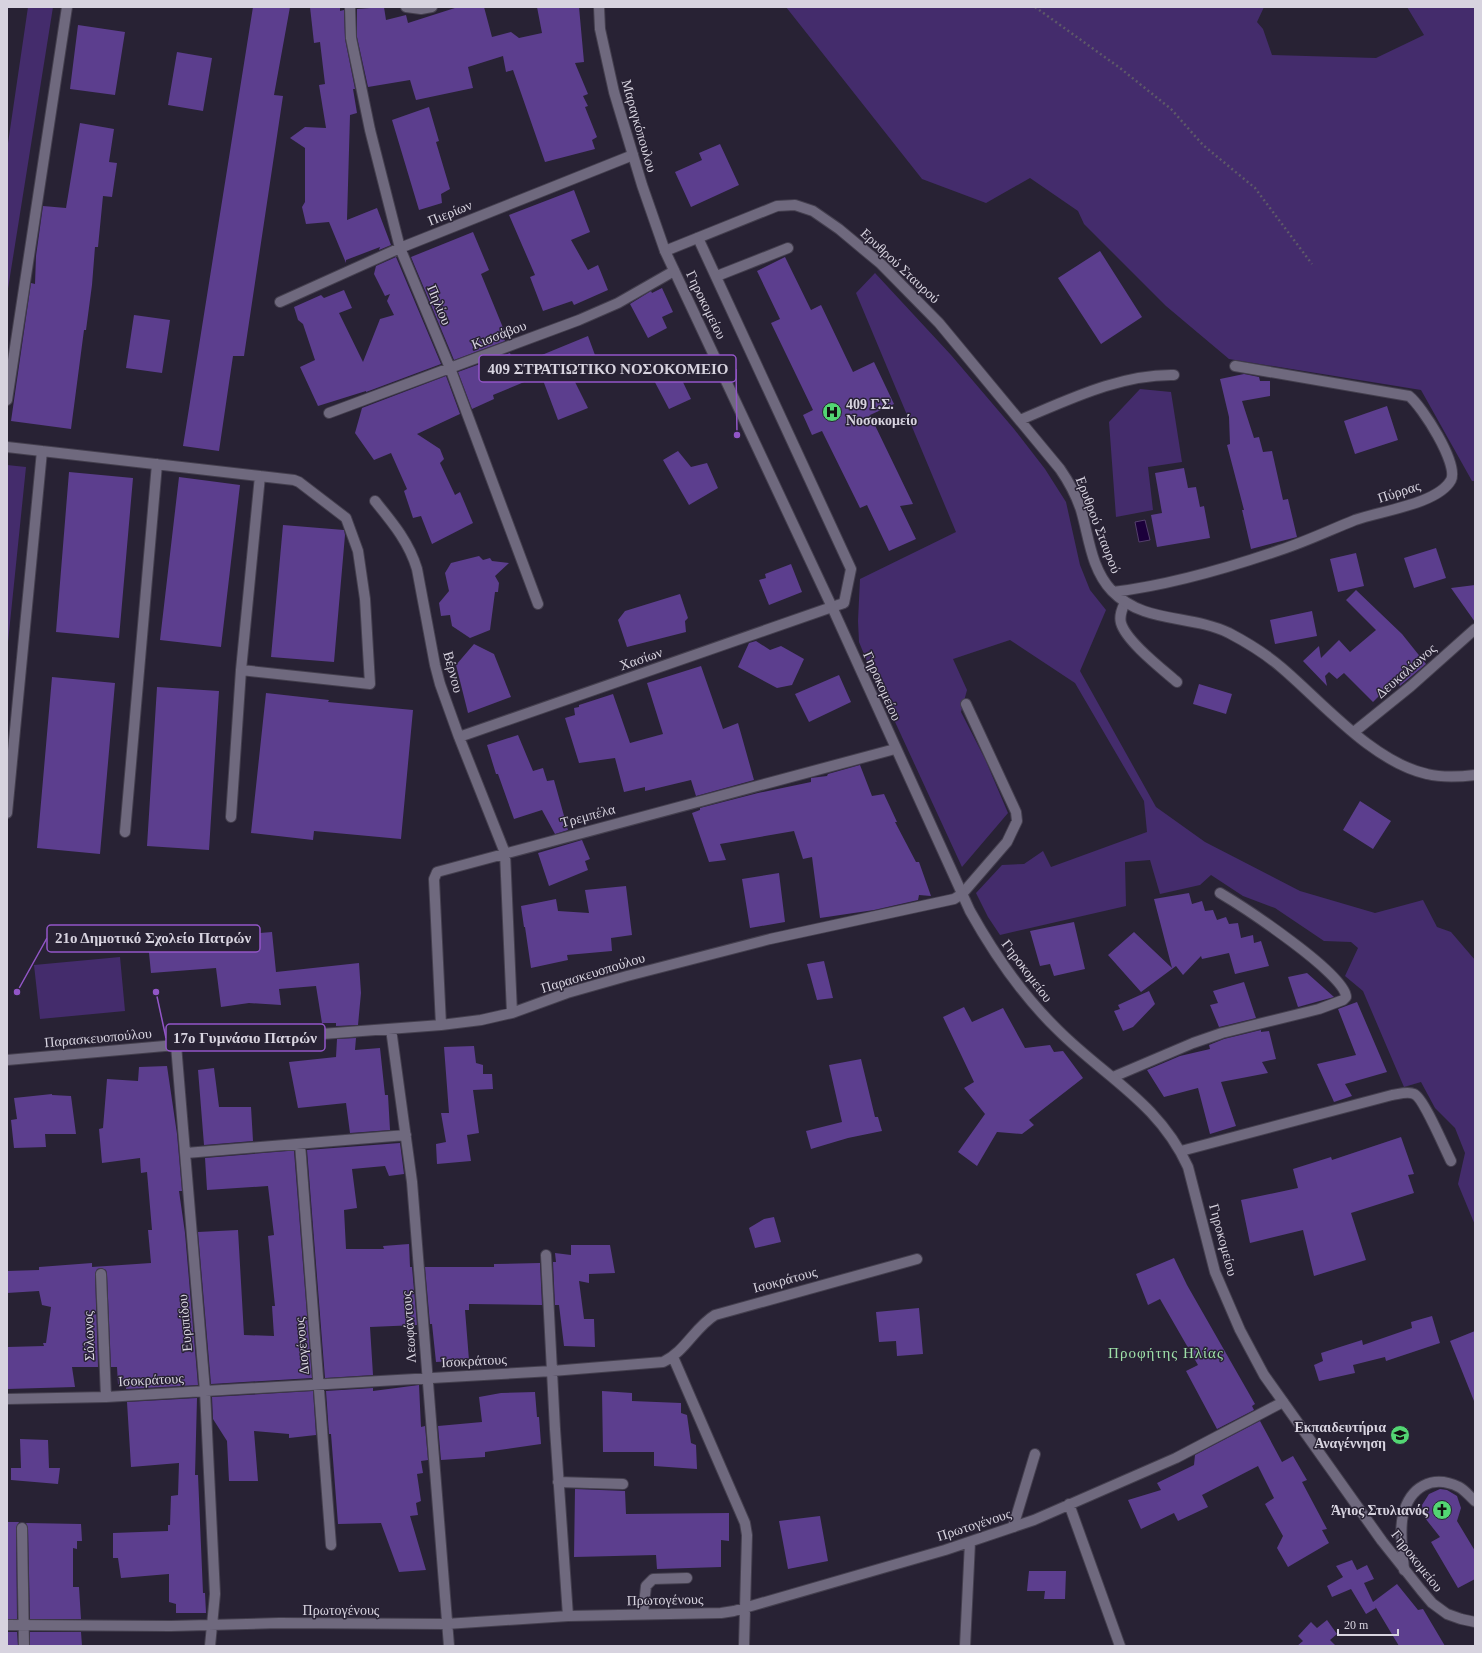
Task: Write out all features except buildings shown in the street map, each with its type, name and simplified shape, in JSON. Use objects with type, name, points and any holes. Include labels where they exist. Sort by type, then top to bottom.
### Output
[{"type":"street","points":[[7,400],[67,7]]},
{"type":"street","name":"Πηλίου","points":[[350,7],[351,38],[370,130],[400,248],[450,368],[538,604]]},
{"type":"street","points":[[406,7],[421,9],[432,7]]},
{"type":"street","name":"Μαραγκόπουλου","points":[[599,7],[600,29],[604,52],[633,155],[665,251]]},
{"type":"street","name":"Πιερίων","points":[[280,302],[400,248],[633,155]]},
{"type":"street","name":"Ερυθρού Σταυρού","points":[[665,251],[777,206],[795,205],[813,211],[860,246],[906,288],[939,323],[1060,469],[1073,489],[1080,508],[1094,561],[1101,576],[1113,592],[1125,602],[1145,612],[1209,625],[1248,644],[1282,668],[1354,732],[1386,756],[1417,772],[1443,777],[1475,775]]},
{"type":"street","points":[[698,238],[717,276],[851,569],[844,602],[832,607]]},
{"type":"street","points":[[717,276],[788,248]]},
{"type":"street","name":"Γηροκομείου","points":[[665,251],[832,607],[970,912],[1008,971],[1046,1019],[1076,1048],[1113,1077],[1158,1118],[1181,1151],[1190,1174],[1215,1272],[1255,1360],[1283,1402],[1404,1570],[1432,1603],[1439,1609],[1453,1617],[1475,1622]]},
{"type":"street","name":"Κισσάβου","points":[[329,413],[590,315],[618,303],[674,271]]},
{"type":"street","name":"Πύρρας","points":[[1113,592],[1150,587],[1183,580],[1279,551],[1362,518],[1422,501],[1440,490],[1451,479],[1452,471],[1449,459],[1421,408],[1409,396],[1234,366]]},
{"type":"street","points":[[1020,420],[1071,398],[1104,387],[1146,377],[1174,375]]},
{"type":"street","points":[[7,447],[260,476],[299,482],[346,518],[358,551],[365,599],[370,684],[241,670]]},
{"type":"street","points":[[7,813],[42,451]]},
{"type":"street","points":[[125,832],[157,464]]},
{"type":"street","points":[[231,817],[241,670],[260,476]]},
{"type":"street","name":"Βέρνου","points":[[375,501],[394,524],[412,554],[417,569],[435,665],[448,708],[504,853],[512,1013]]},
{"type":"street","points":[[1125,602],[1121,623],[1128,636],[1177,682]]},
{"type":"street","name":"Χασίων","points":[[459,737],[832,607]]},
{"type":"street","name":"Δευκαλίωνος","points":[[1354,732],[1411,686],[1475,629]]},
{"type":"street","name":"Παρασκευοπούλου","points":[[7,1060],[176,1045],[442,1025],[481,1020],[512,1013],[567,993],[634,974],[770,939],[947,901],[962,894],[1007,842],[1017,821],[1016,812],[966,704]]},
{"type":"street","name":"Τρεμπέλα","points":[[442,1025],[434,879],[438,872],[895,749]]},
{"type":"street","points":[[1113,1077],[1193,1043],[1241,1028],[1319,1009],[1343,1000],[1346,997],[1344,989],[1336,979],[1299,948],[1269,925],[1220,893]]},
{"type":"street","name":"Λεωφάντους","points":[[391,1029],[412,1182],[446,1624],[449,1646]]},
{"type":"street","name":"Ευριπίδου","points":[[176,1045],[205,1391],[215,1594],[210,1646]]},
{"type":"street","points":[[1181,1151],[1392,1095],[1412,1093],[1416,1094],[1423,1103],[1451,1161]]},
{"type":"street","points":[[186,1153],[406,1135]]},
{"type":"street","name":"Διογένους","points":[[300,1144],[331,1545]]},
{"type":"street","points":[[546,1255],[558,1482],[568,1616]]},
{"type":"street","name":"Ισοκράτους","points":[[7,1399],[106,1397],[319,1383],[552,1371],[663,1362],[673,1357],[699,1328],[715,1315],[917,1259]]},
{"type":"street","name":"Σόλωνος","points":[[101,1274],[106,1397]]},
{"type":"street","points":[[673,1357],[745,1523],[747,1535],[744,1646]]},
{"type":"street","name":"Πρωτογένους","points":[[7,1625],[171,1626],[212,1624],[446,1624],[568,1616],[721,1613],[745,1608],[970,1542],[1013,1527],[1176,1458],[1283,1402]]},
{"type":"street","points":[[1013,1527],[1035,1454]]},
{"type":"street","points":[[558,1482],[623,1484]]},
{"type":"street","points":[[1404,1570],[1401,1536],[1403,1516],[1409,1498],[1424,1484],[1439,1482],[1460,1488],[1475,1502]]},
{"type":"street","points":[[1070,1504],[1120,1646]]},
{"type":"street","points":[[22,1528],[24,1646]]},
{"type":"street","points":[[965,1646],[970,1542]]},
{"type":"street","points":[[643,1614],[646,1586],[653,1579],[687,1578]]},
{"type":"path","points":[[1035,7],[1120,68],[1171,109],[1203,145],[1255,188],[1312,264]]},
{"type":"shaded area","points":[[28,7],[53,7],[7,295],[7,150]]},
{"type":"shaded area","points":[[786,7],[1264,7],[1257,22],[1263,29],[1272,55],[1376,58],[1424,35],[1407,7],[1475,7],[1475,481],[1472,481],[1421,390],[1229,359],[1166,306],[1084,224],[1078,211],[1030,178],[986,203],[922,179]]},
{"type":"shaded area","points":[[875,273],[951,355],[1014,429],[1045,469],[1066,502],[1080,565],[1090,590],[1106,610],[1080,671],[1156,807],[1205,842],[1300,891],[1375,913],[1423,900],[1437,927],[1451,932],[1475,960],[1475,1225],[1458,1184],[1465,1153],[1455,1128],[1435,1108],[1421,1082],[1404,1087],[1363,991],[1345,976],[1358,948],[1351,942],[1324,941],[1275,908],[1243,896],[1211,875],[1200,885],[1160,894],[1150,860],[1125,862],[1126,906],[1000,935],[988,917],[976,893],[1002,865],[1024,864],[1043,851],[1051,867],[1147,832],[1144,801],[1075,683],[1010,640],[953,659],[967,690],[961,712],[985,759],[1008,813],[962,867],[859,642],[858,621],[860,579],[956,532],[856,293]]},
{"type":"shaded area","points":[[1140,389],[1171,392],[1182,462],[1148,467],[1153,510],[1116,517],[1109,422]]},
{"type":"shaded area","points":[[7,465],[26,467],[7,652]]},
{"type":"shaded area","points":[[1145,520],[1150,540],[1139,542],[1135,522]]},
{"type":"shaded area","points":[[120,957],[125,1011],[40,1019],[34,965]]},
{"type":"place","name":"409 Γ.Σ. Νοσοκομείο","points":[[832,412]]},
{"type":"place","name":"409 ΣΤΡΑΤΙΩΤΙΚΟ ΝΟΣΟΚΟΜΕΙΟ","points":[[737,435]]},
{"type":"place","name":"21ο Δημοτικό Σχολείο Πατρών","points":[[17,992]]},
{"type":"place","name":"17ο Γυμνάσιο Πατρών","points":[[156,992]]},
{"type":"place","name":"Εκπαιδευτήρια Αναγέννηση","points":[[1400,1435]]},
{"type":"place","name":"Άγιος Στυλιανός","points":[[1442,1510]]},
{"type":"district","name":"Προφήτης Ηλίας","points":[[1166,1353]]}]
